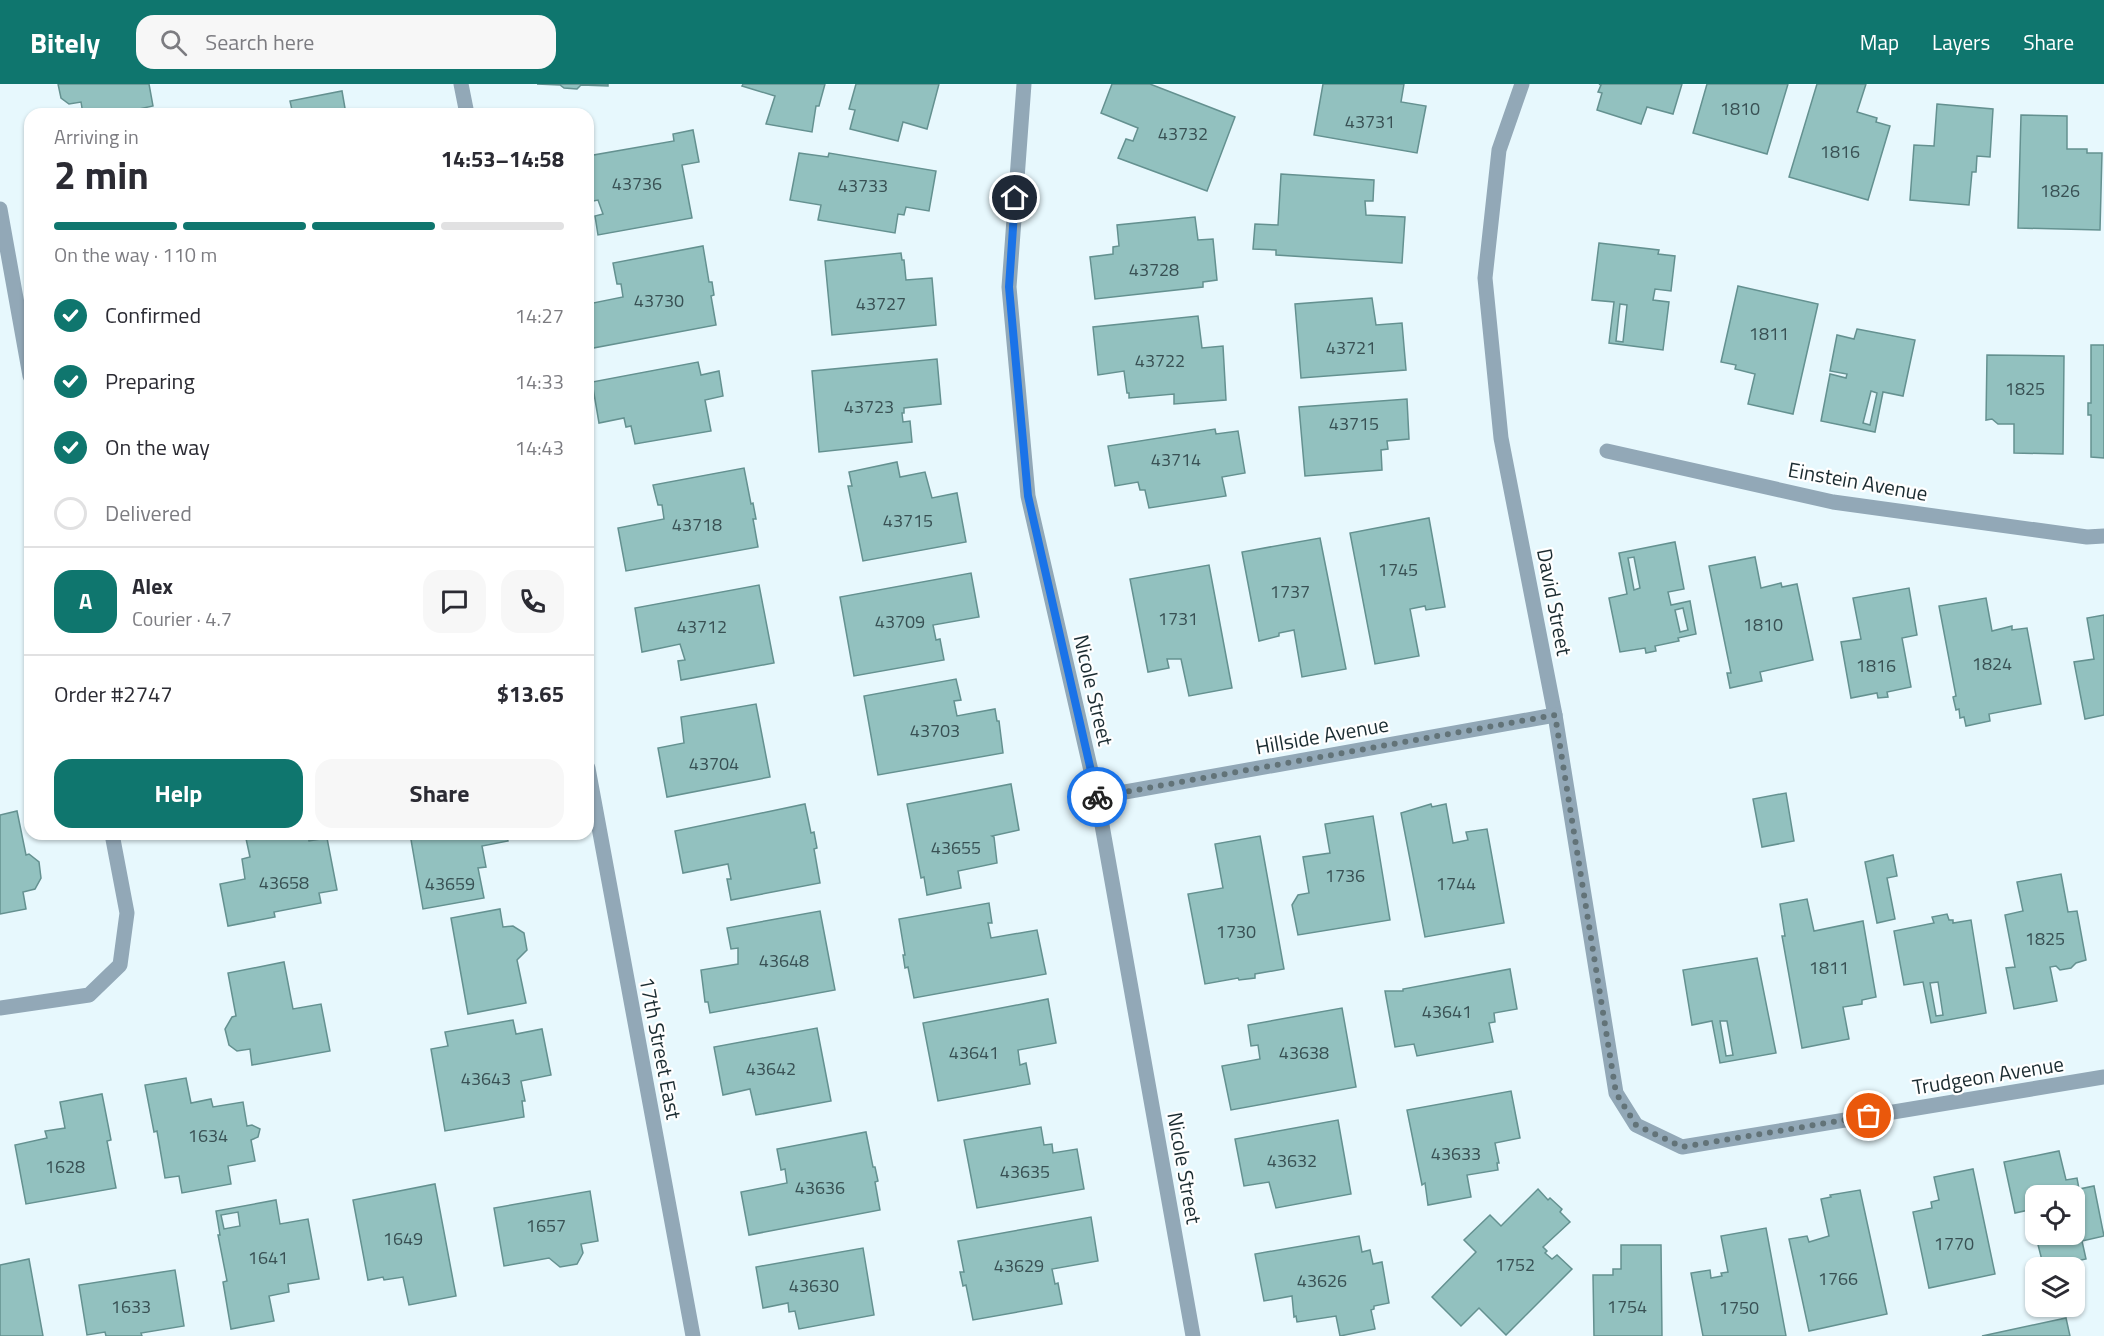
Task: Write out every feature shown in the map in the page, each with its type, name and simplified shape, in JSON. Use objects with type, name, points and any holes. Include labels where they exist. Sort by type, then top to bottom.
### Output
[{"type":"street","points":[[461,84],[466,108]]},
{"type":"street","name":"Nicole Street","points":[[1024,84],[1009,287],[1027,484],[1097,797],[1193,1336]]},
{"type":"street","name":"David Street","points":[[1522,84],[1499,150],[1485,278],[1501,438],[1555,715],[1616,1093],[1636,1125]]},
{"type":"street","points":[[0,209],[24,343]]},
{"type":"street","name":"Einstein Avenue","points":[[1607,451],[1833,502],[2087,537],[2104,536]]},
{"type":"street","name":"Hillside Avenue","points":[[1097,797],[1555,715]]},
{"type":"street","name":"17th Street East","points":[[594,801],[690,1335]]},
{"type":"street","points":[[0,1008],[89,995],[120,965],[127,913],[113,840]]},
{"type":"street","name":"Trudgeon Avenue","points":[[1636,1125],[1682,1147],[2104,1077]]},
{"type":"building","points":[[58,84],[149,84],[153,106],[82,108],[81,102],[69,104],[61,98]]},
{"type":"building","points":[[537,84],[608,84],[608,86],[581,85],[577,89],[564,88],[560,85]]},
{"type":"building","points":[[743,84],[825,84],[819,106],[816,106],[812,132],[766,124],[775,96],[742,86]]},
{"type":"building","points":[[856,84],[939,84],[927,129],[903,122],[898,141],[850,129],[855,110],[849,109]]},
{"type":"building","points":[[1112,84],[1150,84],[1235,117],[1207,191],[1118,158],[1126,139],[1133,141],[1138,128],[1101,113]]},
{"type":"building","points":[[1323,84],[1404,84],[1401,102],[1426,106],[1417,153],[1314,135]]},
{"type":"building","points":[[1599,84],[1682,84],[1673,114],[1647,107],[1641,124],[1597,110],[1602,93],[1598,92],[1601,85]]},
{"type":"building","points":[[1707,84],[1788,84],[1767,154],[1693,133]]},
{"type":"building","points":[[1817,84],[1866,84],[1857,112],[1877,118],[1876,122],[1890,126],[1868,200],[1789,177]]},
{"type":"building","points":[[342,91],[345,108],[292,108],[290,101]]},
{"type":"building","points":[[1937,104],[1993,109],[1990,157],[1977,156],[1976,172],[1972,172],[1969,205],[1910,200],[1914,145],[1934,146]]},
{"type":"building","points":[[2021,115],[2067,116],[2067,149],[2087,149],[2087,153],[2102,153],[2100,230],[2018,228]]},
{"type":"building","points":[[693,130],[699,162],[682,165],[692,218],[598,235],[595,216],[603,214],[598,200],[594,201],[594,155],[674,141],[673,134]]},
{"type":"building","points":[[799,153],[828,157],[829,153],[936,171],[929,211],[906,207],[904,215],[898,214],[895,233],[818,220],[821,205],[790,200]]},
{"type":"building","points":[[1281,174],[1374,180],[1373,201],[1365,201],[1366,215],[1405,217],[1402,263],[1276,255],[1276,250],[1253,249],[1255,224],[1278,225]]},
{"type":"building","points":[[1195,217],[1198,240],[1213,239],[1217,280],[1203,282],[1203,287],[1095,299],[1090,257],[1113,254],[1113,247],[1119,246],[1117,225]]},
{"type":"building","points":[[1599,243],[1659,250],[1658,254],[1675,256],[1671,291],[1655,289],[1653,300],[1669,302],[1663,350],[1609,343],[1614,302],[1592,300]],"holes":[[[1620,304],[1627,305],[1623,342],[1616,341]]]},
{"type":"building","points":[[703,246],[709,282],[712,282],[714,295],[711,296],[716,325],[594,348],[594,303],[623,297],[621,284],[617,284],[613,263]]},
{"type":"building","points":[[901,253],[906,280],[932,278],[936,325],[832,335],[825,261]]},
{"type":"building","points":[[1738,286],[1818,304],[1793,414],[1748,404],[1755,374],[1735,369],[1736,365],[1721,362]]},
{"type":"building","points":[[1372,298],[1376,325],[1402,323],[1406,370],[1301,378],[1295,304]]},
{"type":"building","points":[[1198,316],[1202,348],[1223,346],[1226,400],[1174,404],[1174,394],[1129,398],[1124,371],[1098,375],[1093,327]]},
{"type":"building","points":[[1857,329],[1915,340],[1903,396],[1883,392],[1875,432],[1821,421],[1830,374],[1846,378],[1847,374],[1830,371],[1837,335],[1854,339]],"holes":[[[1871,391],[1877,393],[1870,425],[1863,423]]]},
{"type":"building","points":[[2091,345],[2104,345],[2104,458],[2091,457],[2091,415],[2088,415],[2088,403],[2091,403]]},
{"type":"building","points":[[1987,355],[2064,356],[2063,454],[2014,453],[2014,424],[1998,424],[1992,419],[1986,420]]},
{"type":"building","points":[[937,359],[941,404],[904,408],[904,413],[902,413],[903,422],[910,421],[912,442],[819,452],[812,371]]},
{"type":"building","points":[[698,362],[701,375],[719,371],[723,396],[705,400],[711,431],[635,444],[631,426],[626,427],[624,418],[599,423],[594,382]]},
{"type":"building","points":[[1407,399],[1409,439],[1387,441],[1388,449],[1381,450],[1382,470],[1305,476],[1299,407]]},
{"type":"building","points":[[1215,429],[1216,434],[1238,431],[1245,473],[1222,477],[1226,496],[1149,508],[1145,490],[1140,490],[1138,482],[1115,486],[1108,446]]},
{"type":"building","points":[[897,462],[900,477],[925,472],[932,498],[957,493],[966,542],[863,561],[848,486],[852,486],[849,472]]},
{"type":"building","points":[[744,468],[756,519],[753,519],[758,547],[626,571],[618,528],[664,519],[662,505],[658,505],[653,485]]},
{"type":"building","points":[[1429,518],[1445,607],[1426,610],[1425,606],[1410,609],[1419,656],[1375,664],[1350,533]]},
{"type":"building","points":[[1320,538],[1346,669],[1302,677],[1294,630],[1259,641],[1242,552]]},
{"type":"building","points":[[1675,542],[1684,589],[1668,592],[1671,605],[1690,601],[1696,634],[1678,638],[1679,641],[1655,646],[1656,651],[1646,653],[1645,648],[1620,652],[1609,598],[1627,594],[1619,553]],"holes":[[[1634,557],[1640,588],[1634,590],[1628,558]],[[1683,608],[1688,630],[1680,632],[1675,610]]]},
{"type":"building","points":[[1755,557],[1761,588],[1781,583],[1782,587],[1797,584],[1813,660],[1760,672],[1762,681],[1730,688],[1727,673],[1731,673],[1709,566]]},
{"type":"building","points":[[1209,565],[1232,688],[1189,696],[1181,659],[1167,659],[1169,668],[1148,672],[1130,579]]},
{"type":"building","points":[[971,573],[979,617],[933,625],[936,640],[940,639],[944,660],[854,676],[840,597]]},
{"type":"building","points":[[759,585],[774,663],[681,680],[678,661],[685,660],[680,644],[642,652],[635,608]]},
{"type":"building","points":[[1909,588],[1917,635],[1902,638],[1911,687],[1887,692],[1888,697],[1878,698],[1877,693],[1851,698],[1841,642],[1861,639],[1853,598]]},
{"type":"building","points":[[1986,598],[1992,631],[2012,626],[2012,630],[2027,628],[2041,704],[1989,714],[1990,721],[1966,726],[1964,717],[1960,718],[1959,709],[1956,710],[1953,697],[1956,696],[1939,606]]},
{"type":"building","points":[[2104,615],[2104,715],[2085,719],[2074,662],[2094,659],[2087,618]]},
{"type":"building","points":[[956,679],[961,700],[954,701],[957,716],[995,709],[1003,753],[878,775],[864,696]]},
{"type":"building","points":[[756,704],[770,777],[667,797],[658,748],[684,743],[681,717]]},
{"type":"building","points":[[1011,784],[1019,830],[992,836],[997,863],[958,871],[961,888],[927,895],[924,877],[921,878],[907,804]]},
{"type":"building","points":[[1786,793],[1794,841],[1762,847],[1753,799]]},
{"type":"building","points":[[805,804],[811,833],[814,832],[817,848],[814,849],[820,883],[731,900],[727,879],[731,879],[728,864],[683,873],[675,831]]},
{"type":"building","points":[[1431,804],[1432,807],[1446,804],[1453,843],[1468,840],[1466,832],[1487,829],[1504,923],[1425,937],[1401,813]]},
{"type":"building","points":[[17,811],[26,855],[29,854],[39,862],[41,878],[35,889],[23,892],[26,909],[0,914],[0,815]]},
{"type":"building","points":[[1373,816],[1390,920],[1298,935],[1292,905],[1298,895],[1309,893],[1303,857],[1330,853],[1325,824]]},
{"type":"building","points":[[1260,836],[1284,969],[1255,974],[1255,978],[1239,980],[1238,978],[1205,984],[1188,894],[1223,888],[1215,844]]},
{"type":"building","points":[[246,840],[327,840],[337,890],[319,893],[321,903],[274,912],[275,917],[228,926],[220,884],[245,879],[242,859],[250,857]]},
{"type":"building","points":[[411,840],[508,840],[482,846],[486,867],[478,868],[484,898],[423,909]]},
{"type":"building","points":[[1893,855],[1897,876],[1887,878],[1895,919],[1877,923],[1865,862]]},
{"type":"building","points":[[2061,874],[2068,912],[2077,911],[2086,960],[2076,963],[2071,968],[2060,970],[2056,966],[2050,967],[2057,1001],[2014,1009],[2006,968],[2015,967],[2005,915],[2023,911],[2017,882]]},
{"type":"building","points":[[1807,899],[1814,931],[1863,921],[1876,997],[1862,1000],[1862,1004],[1843,1007],[1849,1039],[1802,1048],[1782,936],[1785,936],[1780,904]]},
{"type":"building","points":[[989,903],[992,923],[988,923],[991,938],[1037,930],[1046,974],[914,998],[908,967],[905,968],[899,919]]},
{"type":"building","points":[[500,909],[503,927],[513,926],[524,933],[527,950],[517,960],[526,1003],[468,1014],[451,918]]},
{"type":"building","points":[[820,911],[835,990],[710,1013],[708,1002],[705,1002],[701,970],[738,964],[738,948],[731,949],[727,928]]},
{"type":"building","points":[[1947,914],[1953,923],[1971,920],[1986,1013],[1931,1023],[1923,982],[1904,985],[1894,931],[1934,923],[1932,917]],"holes":[[[1938,982],[1943,1015],[1936,1016],[1930,983]]]},
{"type":"building","points":[[1757,958],[1776,1053],[1720,1063],[1712,1021],[1692,1025],[1683,970]],"holes":[[[1720,1021],[1727,1021],[1733,1055],[1726,1056]]]},
{"type":"building","points":[[284,962],[293,1009],[321,1004],[330,1051],[252,1065],[250,1049],[237,1051],[229,1045],[225,1029],[232,1017],[236,1016],[228,973]]},
{"type":"building","points":[[1510,969],[1517,1009],[1494,1013],[1495,1022],[1489,1023],[1493,1042],[1417,1056],[1414,1044],[1395,1047],[1385,991],[1403,991],[1403,989]]},
{"type":"building","points":[[1048,999],[1056,1043],[1018,1050],[1020,1065],[1026,1063],[1030,1084],[938,1101],[923,1023]]},
{"type":"building","points":[[1342,1008],[1356,1087],[1231,1110],[1222,1066],[1260,1059],[1258,1045],[1251,1046],[1248,1025]]},
{"type":"building","points":[[513,1020],[516,1034],[542,1029],[551,1075],[521,1081],[525,1101],[522,1101],[524,1117],[445,1131],[431,1049],[448,1046],[445,1032]]},
{"type":"building","points":[[817,1028],[831,1101],[756,1115],[750,1089],[723,1095],[714,1047]]},
{"type":"building","points":[[186,1078],[191,1103],[211,1099],[213,1107],[243,1102],[247,1126],[252,1125],[260,1129],[258,1137],[251,1140],[255,1161],[228,1166],[231,1184],[182,1193],[179,1176],[165,1178],[157,1131],[154,1132],[145,1085]]},
{"type":"building","points":[[1511,1091],[1520,1138],[1495,1143],[1498,1170],[1467,1175],[1471,1197],[1428,1205],[1425,1183],[1422,1185],[1407,1110]]},
{"type":"building","points":[[102,1094],[111,1140],[107,1141],[116,1188],[26,1204],[15,1145],[47,1138],[45,1131],[65,1128],[60,1102]]},
{"type":"building","points":[[1338,1120],[1351,1194],[1276,1208],[1269,1182],[1244,1186],[1235,1139]]},
{"type":"building","points":[[1041,1127],[1044,1145],[1052,1144],[1053,1153],[1077,1149],[1084,1189],[977,1208],[964,1140]]},
{"type":"building","points":[[866,1132],[878,1181],[875,1182],[880,1210],[749,1235],[741,1192],[787,1183],[785,1169],[781,1170],[777,1149]]},
{"type":"building","points":[[2059,1151],[2066,1180],[2077,1178],[2078,1185],[2025,1185],[2025,1211],[2015,1213],[2004,1162]]},
{"type":"building","points":[[1973,1169],[1995,1274],[1929,1288],[1913,1212],[1932,1208],[1931,1202],[1939,1200],[1934,1177]]},
{"type":"building","points":[[435,1184],[456,1296],[409,1305],[403,1277],[368,1280],[353,1200]]},
{"type":"building","points":[[2094,1186],[2104,1236],[2085,1240],[2085,1188]]},
{"type":"building","points":[[1538,1189],[1548,1200],[1550,1198],[1562,1209],[1560,1212],[1570,1222],[1543,1247],[1547,1251],[1545,1253],[1552,1259],[1557,1255],[1572,1269],[1506,1335],[1479,1308],[1461,1326],[1432,1297],[1476,1252],[1464,1240],[1490,1215],[1501,1226]]},
{"type":"building","points":[[1860,1190],[1887,1314],[1809,1331],[1789,1239],[1807,1236],[1809,1242],[1829,1236],[1821,1199],[1831,1197],[1830,1195]]},
{"type":"building","points":[[590,1191],[598,1241],[581,1244],[583,1253],[577,1264],[560,1267],[549,1258],[504,1266],[494,1208]]},
{"type":"building","points":[[276,1200],[280,1224],[308,1219],[319,1279],[288,1284],[289,1292],[269,1296],[274,1321],[231,1329],[223,1282],[227,1281],[216,1211]],"holes":[[[238,1212],[240,1226],[224,1229],[221,1215]]]},
{"type":"building","points":[[1091,1217],[1098,1261],[1052,1269],[1055,1284],[1058,1283],[1062,1304],[973,1320],[966,1285],[963,1286],[960,1272],[964,1272],[958,1241]]},
{"type":"building","points":[[1766,1228],[1786,1336],[1703,1336],[1691,1273],[1710,1270],[1711,1278],[1722,1276],[1721,1273],[1728,1272],[1721,1236]]},
{"type":"building","points":[[1359,1236],[1362,1252],[1370,1250],[1373,1264],[1382,1262],[1389,1303],[1374,1306],[1371,1310],[1375,1329],[1340,1336],[1336,1316],[1297,1322],[1296,1316],[1294,1317],[1292,1296],[1264,1301],[1255,1254]]},
{"type":"building","points":[[1621,1245],[1661,1245],[1662,1336],[1594,1336],[1593,1275],[1613,1275],[1613,1269],[1621,1269]]},
{"type":"building","points":[[2038,1245],[2083,1245],[2086,1259],[2085,1257],[2041,1257]]},
{"type":"building","points":[[863,1248],[874,1315],[799,1329],[795,1311],[789,1312],[788,1303],[763,1308],[756,1267]]},
{"type":"building","points":[[29,1259],[43,1336],[0,1336],[0,1265]]},
{"type":"building","points":[[175,1270],[184,1326],[141,1333],[142,1336],[106,1336],[105,1332],[87,1335],[79,1285]]},
{"type":"building","points":[[2066,1318],[2070,1336],[1982,1336]]},
{"type":"way so far","points":[[1097,797],[1555,715],[1616,1093],[1636,1125],[1682,1147],[1869,1116]]},
{"type":"route","points":[[1015,198],[1009,287],[1028,496],[1097,797]]}]
